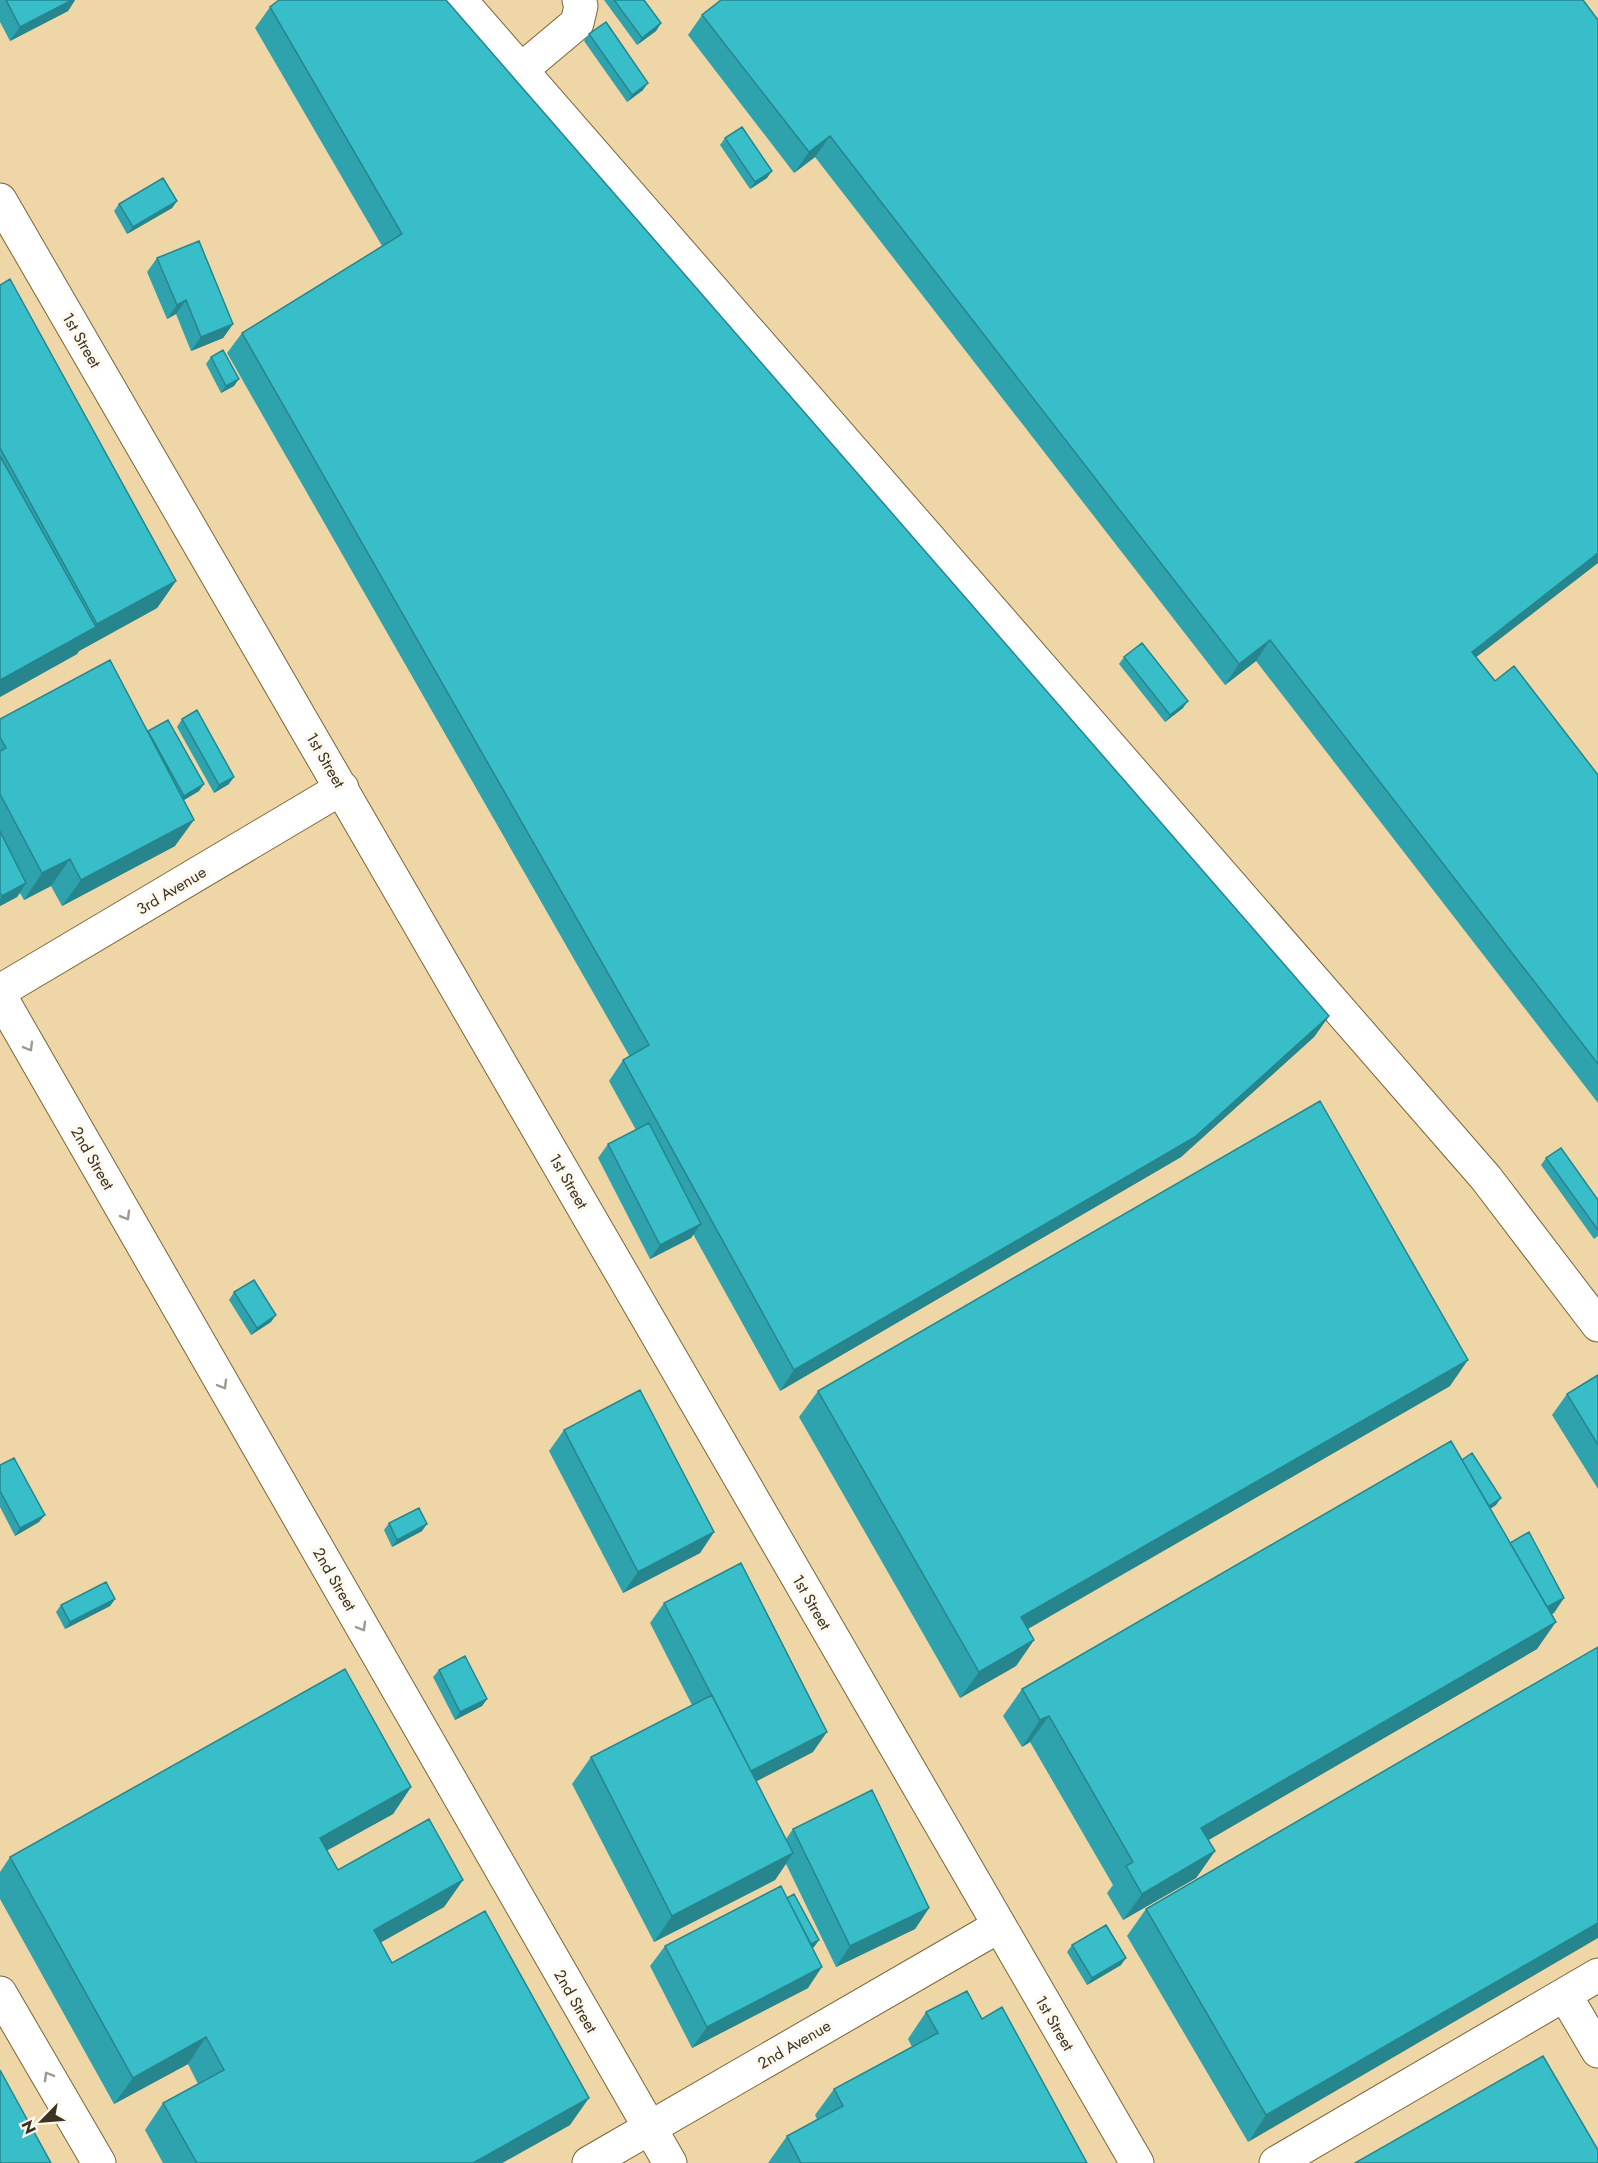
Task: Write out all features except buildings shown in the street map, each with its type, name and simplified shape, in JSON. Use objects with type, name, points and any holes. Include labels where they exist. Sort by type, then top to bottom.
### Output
[{"type":"street","points":[[460,0],[1486,1178],[1598,1325]]},
{"type":"street","points":[[521,70],[577,23],[581,6],[579,0]]},
{"type":"street","name":"1st Street","points":[[0,200],[1137,2163]]},
{"type":"street","name":"3rd Avenue","points":[[0,994],[342,788]]},
{"type":"street","name":"2nd Street","points":[[0,994],[669,2163]]},
{"type":"street","name":"2nd Avenue","points":[[590,2163],[999,1926]]},
{"type":"street","points":[[1276,2163],[1598,1976]]},
{"type":"street","points":[[0,1993],[99,2163]]},
{"type":"street","points":[[1565,1995],[1598,2051]]}]
